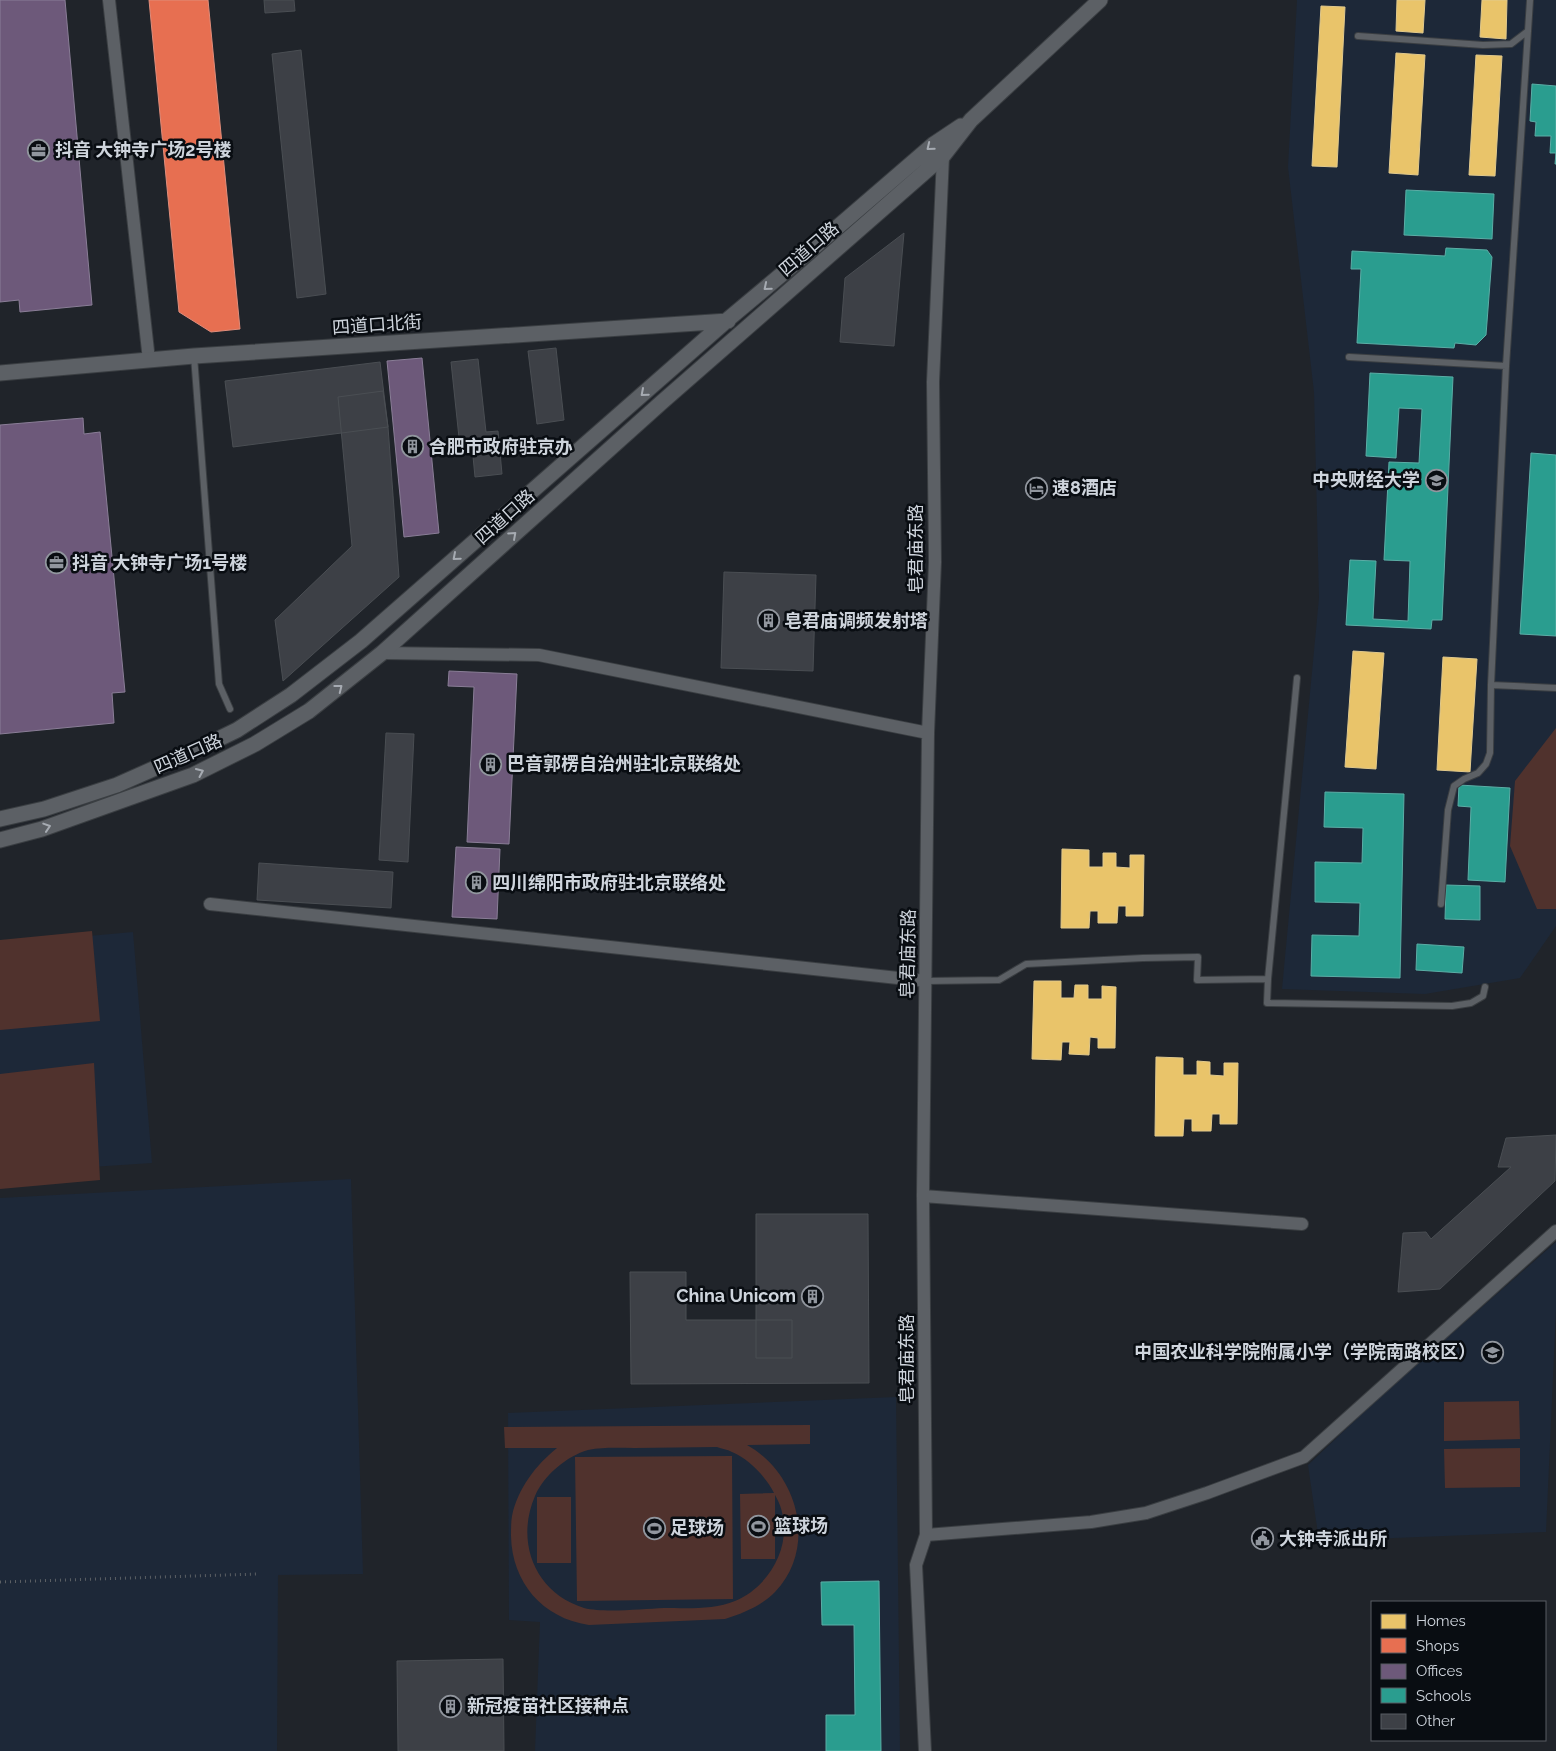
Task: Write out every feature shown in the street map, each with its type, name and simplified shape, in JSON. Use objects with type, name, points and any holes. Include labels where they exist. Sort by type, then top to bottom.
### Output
[{"type":"street","points":[[109,0],[149,360]]},
{"type":"street","name":"四道口路","points":[[0,840],[42,829],[193,775],[224,761],[309,711],[382,653],[654,409],[943,156],[971,120],[1100,0]]},
{"type":"street","name":"四道口路","points":[[0,819],[44,809],[117,784],[229,734],[284,700],[361,641],[726,321],[934,144],[971,120]]},
{"type":"street","name":"皂君庙东路","points":[[925,1751],[916,1565],[926,1536],[923,1196],[928,733],[935,562],[933,382],[943,156]]},
{"type":"street","name":"四道口北街","points":[[0,372],[194,356],[757,320]]},
{"type":"street","points":[[382,653],[539,655],[928,733]]},
{"type":"street","points":[[210,904],[926,981]]},
{"type":"street","points":[[923,1196],[1302,1224]]},
{"type":"street","points":[[926,1536],[1090,1522],[1146,1513],[1207,1493],[1304,1457],[1556,1231]]},
{"type":"lane","points":[[1441,904],[1448,810],[1454,786],[1478,773],[1486,764],[1490,753],[1491,685],[1506,366],[1530,0]]},
{"type":"lane","points":[[1358,36],[1483,45],[1511,44],[1528,31]]},
{"type":"lane","points":[[194,356],[219,684],[230,709]]},
{"type":"lane","points":[[1349,357],[1506,366]]},
{"type":"lane","points":[[1298,678],[1267,1003],[1452,1006],[1470,1003],[1483,996],[1485,987]]},
{"type":"lane","points":[[1491,685],[1556,688]]},
{"type":"lane","points":[[926,981],[999,980],[1026,964],[1198,957],[1197,980],[1268,980]]},
{"type":"path","points":[[0,1582],[258,1574]]},
{"type":"shaded area","name":"中央财经大学","points":[[1297,0],[1556,0],[1556,926],[1520,978],[1425,994],[1282,989],[1319,598],[1314,392],[1288,167]]},
{"type":"shaded area","points":[[1556,728],[1556,909],[1537,909],[1510,846],[1515,781]]},
{"type":"shaded area","points":[[92,931],[100,1021],[0,1030],[0,940]]},
{"type":"shaded area","points":[[133,932],[152,1163],[0,1173],[0,944]]},
{"type":"shaded area","points":[[94,1063],[100,1180],[0,1189],[0,1074]]},
{"type":"shaded area","points":[[351,1179],[363,1574],[278,1575],[277,1751],[0,1751],[0,1198]]},
{"type":"shaded area","name":"中国农业科学院附属小学（学院南路校区）","points":[[1556,1242],[1556,1310],[1546,1532],[1319,1541],[1308,1465],[1382,1395]]},
{"type":"shaded area","points":[[896,1397],[900,1751],[535,1751],[540,1622],[509,1620],[508,1413]]},
{"type":"shaded area","points":[[1519,1401],[1520,1439],[1444,1441],[1444,1402]]},
{"type":"shaded area","points":[[810,1425],[810,1444],[747,1445],[765,1458],[779,1473],[790,1492],[796,1512],[798,1533],[796,1554],[788,1574],[775,1592],[764,1601],[745,1612],[725,1619],[589,1625],[557,1615],[544,1606],[524,1583],[513,1553],[511,1523],[515,1506],[523,1487],[535,1470],[557,1448],[505,1448],[504,1427]],"holes":[[[717,1447],[728,1450],[751,1464],[762,1475],[774,1493],[740,1494],[741,1559],[775,1559],[775,1495],[782,1510],[784,1526],[779,1556],[761,1583],[749,1593],[735,1601],[718,1606],[602,1610],[584,1608],[567,1601],[553,1591],[542,1578],[534,1564],[529,1548],[527,1531],[529,1513],[539,1488],[557,1467],[580,1453],[599,1448]]]},
{"type":"shaded area","points":[[1520,1448],[1520,1487],[1445,1488],[1444,1449]]},
{"type":"shaded area","name":"足球场","points":[[732,1456],[733,1599],[577,1601],[575,1457]]},
{"type":"shaded area","points":[[537,1497],[571,1497],[571,1563],[537,1563]]},
{"type":"building: Homes","points":[[1397,0],[1425,0],[1423,33],[1396,31]]},
{"type":"building: Homes","points":[[1482,0],[1507,0],[1506,39],[1480,37]]},
{"type":"building: Homes","points":[[1321,6],[1345,7],[1337,167],[1312,166]]},
{"type":"building: Homes","points":[[1396,53],[1425,55],[1418,175],[1389,173]]},
{"type":"building: Homes","points":[[1476,55],[1502,56],[1495,176],[1469,175]]},
{"type":"building: Homes","points":[[1353,651],[1384,653],[1376,769],[1345,767]]},
{"type":"building: Homes","points":[[1443,657],[1477,659],[1470,772],[1437,770]]},
{"type":"building: Homes","points":[[1062,849],[1089,850],[1089,867],[1103,867],[1103,853],[1116,853],[1116,867],[1130,868],[1130,855],[1144,855],[1143,916],[1126,916],[1126,906],[1118,906],[1117,923],[1098,923],[1098,911],[1090,911],[1089,928],[1061,928]]},
{"type":"building: Homes","points":[[1034,981],[1061,981],[1061,998],[1074,998],[1075,985],[1088,985],[1088,999],[1102,999],[1102,986],[1116,987],[1115,1048],[1098,1048],[1098,1038],[1090,1037],[1089,1055],[1069,1054],[1070,1042],[1062,1042],[1061,1060],[1032,1059]]},
{"type":"building: Homes","points":[[1156,1057],[1183,1058],[1183,1075],[1197,1075],[1197,1061],[1210,1062],[1210,1075],[1224,1076],[1224,1063],[1238,1063],[1237,1124],[1220,1124],[1220,1114],[1212,1114],[1211,1131],[1192,1131],[1192,1119],[1184,1119],[1183,1136],[1155,1136]]},
{"type":"building: Shops","points":[[149,0],[208,0],[240,329],[211,332],[179,312]]},
{"type":"building: Offices","name":"抖音 大钟寺广场2号楼","points":[[0,0],[65,0],[92,305],[20,312],[19,300],[0,302]]},
{"type":"building: Offices","name":"合肥市政府驻京办","points":[[422,358],[439,533],[404,537],[387,361]]},
{"type":"building: Offices","name":"抖音 大钟寺广场1号楼","points":[[83,418],[84,434],[100,432],[125,692],[112,693],[114,723],[0,734],[0,425]]},
{"type":"building: Offices","name":"巴音郭楞自治州驻北京联络处","points":[[449,671],[517,674],[509,844],[467,842],[474,687],[448,686]]},
{"type":"building: Offices","name":"四川绵阳市政府驻北京联络处","points":[[456,847],[500,849],[497,919],[452,917]]},
{"type":"building: Schools","points":[[1532,84],[1556,86],[1556,153],[1550,153],[1551,136],[1535,136],[1536,122],[1530,121]]},
{"type":"building: Schools","points":[[1406,190],[1494,194],[1492,239],[1404,235]]},
{"type":"building: Schools","points":[[1446,248],[1487,250],[1492,257],[1486,335],[1476,345],[1455,343],[1454,348],[1357,343],[1361,269],[1351,269],[1352,251],[1445,256]]},
{"type":"building: Schools","points":[[1370,373],[1453,377],[1442,620],[1432,620],[1431,629],[1346,625],[1350,560],[1376,561],[1373,619],[1408,621],[1410,561],[1384,560],[1389,462],[1419,463],[1422,409],[1399,408],[1396,458],[1366,456]]},
{"type":"building: Schools","points":[[1531,453],[1556,455],[1556,636],[1520,634]]},
{"type":"building: Schools","points":[[1459,785],[1510,788],[1505,882],[1468,880],[1471,807],[1458,806]]},
{"type":"building: Schools","points":[[1325,792],[1404,794],[1400,978],[1311,976],[1312,935],[1359,936],[1360,903],[1315,902],[1315,862],[1362,863],[1363,828],[1324,827]]},
{"type":"building: Schools","points":[[1446,885],[1480,886],[1480,920],[1445,919]]},
{"type":"building: Schools","points":[[1417,944],[1464,947],[1462,973],[1416,970]]},
{"type":"building: Schools","points":[[879,1581],[881,1751],[826,1751],[826,1715],[855,1715],[854,1625],[822,1625],[821,1582]]},
{"type":"building: Other","points":[[264,0],[294,0],[295,11],[265,13]]},
{"type":"building: Other","points":[[301,50],[326,294],[297,298],[272,54]]},
{"type":"building: Other","points":[[904,233],[894,346],[840,342],[845,278]]},
{"type":"building: Other","points":[[556,348],[564,420],[537,424],[528,351]]},
{"type":"building: Other","points":[[478,359],[486,432],[498,431],[502,474],[475,477],[472,446],[460,447],[451,362]]},
{"type":"building: Other","points":[[380,362],[388,427],[233,447],[225,381]]},
{"type":"building: Other","points":[[383,391],[388,427],[399,577],[283,681],[275,620],[352,546],[338,397]]},
{"type":"building: Other","name":"皂君庙调频发射塔","points":[[724,572],[816,575],[813,671],[721,668]]},
{"type":"building: Other","points":[[386,733],[414,734],[408,862],[379,860]]},
{"type":"building: Other","points":[[259,863],[393,872],[391,908],[257,900]]},
{"type":"building: Other","points":[[1556,1135],[1555,1181],[1440,1289],[1398,1292],[1403,1233],[1426,1232],[1431,1239],[1511,1167],[1498,1167],[1506,1138]]},
{"type":"building: Other","name":"China Unicom","points":[[756,1214],[868,1214],[869,1383],[631,1384],[630,1272],[686,1272],[686,1320],[756,1320]]},
{"type":"building: Other","points":[[756,1320],[792,1320],[792,1358],[756,1358]]},
{"type":"building: Other","name":"新冠疫苗社区接种点","points":[[503,1659],[504,1751],[398,1751],[397,1661]]},
{"type":"place","name":"抖音 大钟寺广场2号楼","points":[[39,150]]},
{"type":"place","name":"合肥市政府驻京办","points":[[413,447]]},
{"type":"place","name":"中央财经大学","points":[[1436,480]]},
{"type":"place","name":"速8酒店","points":[[1036,488]]},
{"type":"place","name":"抖音 大钟寺广场1号楼","points":[[56,563]]},
{"type":"place","name":"皂君庙调频发射塔","points":[[768,621]]},
{"type":"place","name":"巴音郭楞自治州驻北京联络处","points":[[491,764]]},
{"type":"place","name":"四川绵阳市政府驻北京联络处","points":[[476,883]]},
{"type":"place","name":"China Unicom","points":[[812,1296]]},
{"type":"place","name":"中国农业科学院附属小学（学院南路校区）","points":[[1492,1352]]},
{"type":"place","name":"篮球场","points":[[758,1526]]},
{"type":"place","name":"足球场","points":[[654,1528]]},
{"type":"place","name":"大钟寺派出所","points":[[1263,1539]]},
{"type":"place","name":"新冠疫苗社区接种点","points":[[451,1706]]}]
